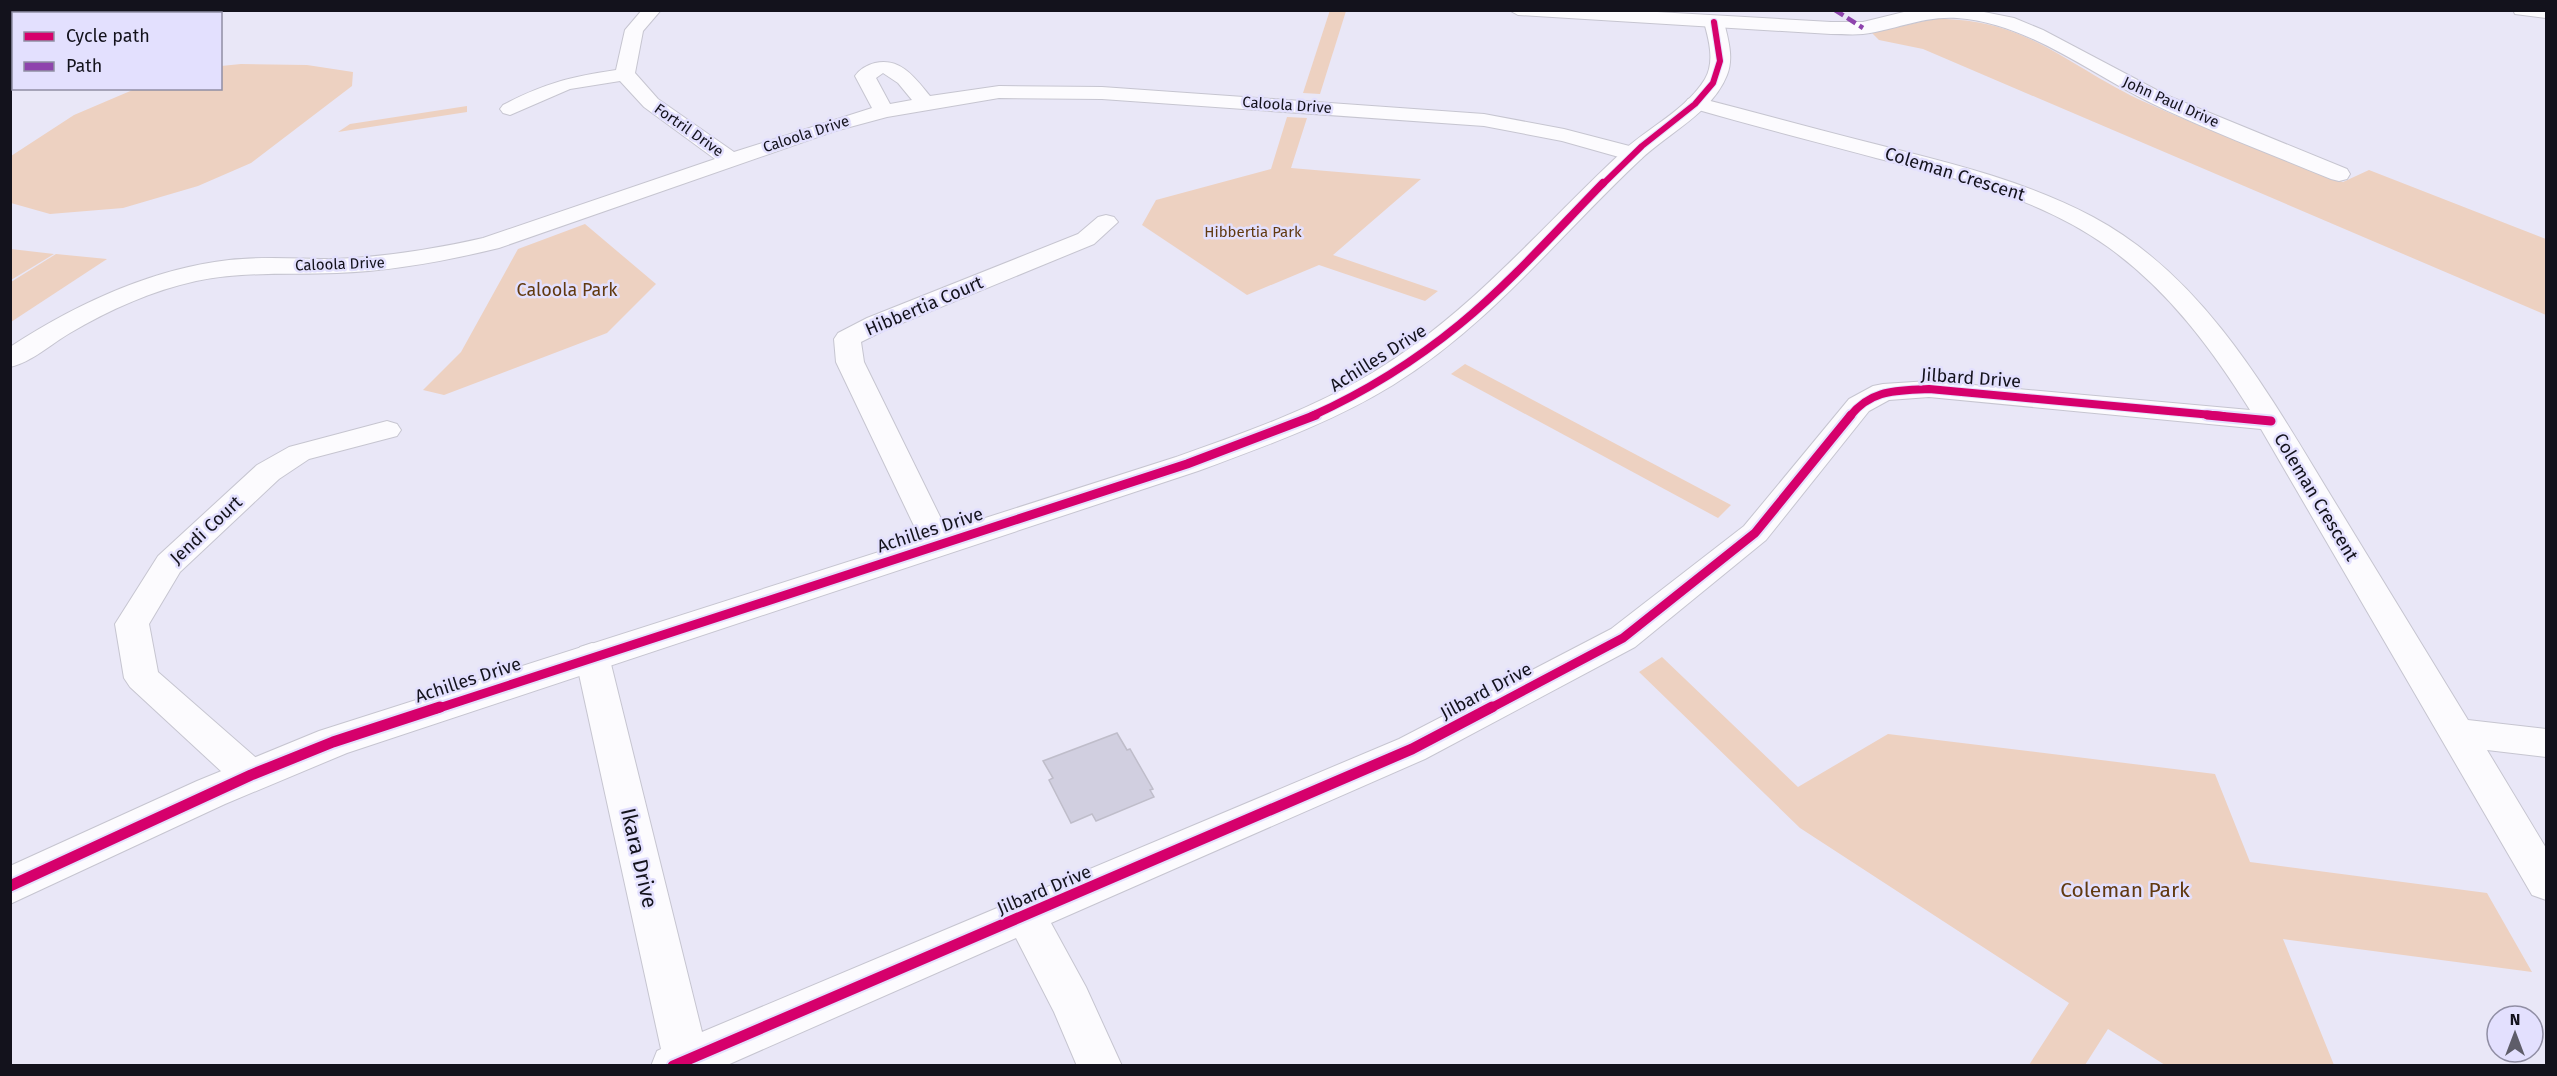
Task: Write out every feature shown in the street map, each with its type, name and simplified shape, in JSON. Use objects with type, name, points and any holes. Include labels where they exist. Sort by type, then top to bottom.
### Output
[{"type":"street","points":[[510,109],[543,92],[566,84],[625,74],[634,30],[652,10]]},
{"type":"street","name":"John Paul Drive","points":[[1518,10],[1713,22],[1863,28],[1920,14],[1947,13],[2007,22],[2036,34],[2159,99],[2338,174]]},
{"type":"street","points":[[2522,10],[2547,12]]},
{"type":"street","name":"Achilles Drive","points":[[10,886],[141,822],[249,774],[333,742],[1187,464],[1281,429],[1350,398],[1426,350],[1474,311],[1633,154],[1695,103],[1713,83],[1720,68],[1719,43],[1713,22]]},
{"type":"street","points":[[884,111],[865,76],[871,70],[888,68],[898,71],[924,102]]},
{"type":"street","name":"Fortril Drive","points":[[625,74],[651,104],[730,159]]},
{"type":"street","name":"Caloola Drive","points":[[10,359],[47,334],[88,312],[130,292],[177,279],[231,267],[396,262],[444,254],[491,243],[730,159],[884,111],[924,102],[999,92],[1102,93],[1438,115],[1530,128],[1633,154]]},
{"type":"street","name":"Coleman Crescent","points":[[1695,103],[2000,185],[2056,207],[2098,229],[2143,262],[2186,302],[2226,351],[2271,421],[2547,883]]},
{"type":"street","name":"Hibbertia Court","points":[[938,545],[850,362],[847,339],[876,324],[1086,239],[1106,222]]},
{"type":"street","name":"Jilbard Drive","points":[[679,1063],[1412,749],[1623,638],[1755,533],[1858,405],[1883,392],[1929,389],[2271,421]]},
{"type":"street","name":"Jendi Court","points":[[249,774],[142,678],[132,624],[169,564],[268,472],[298,453],[387,430]]},
{"type":"street","name":"Ikara Drive","points":[[592,656],[679,1063]]},
{"type":"street","points":[[2457,733],[2547,743]]},
{"type":"street","points":[[1026,916],[1071,1001],[1100,1065]]},
{"type":"green space","points":[[1330,10],[1346,11],[1320,94],[1303,93]]},
{"type":"green space","points":[[1933,19],[1995,26],[2021,35],[2147,103],[2343,182],[2369,170],[2546,239],[2546,315],[1923,49],[1879,40],[1872,33]]},
{"type":"green space","points":[[307,65],[353,72],[352,86],[251,163],[198,186],[123,208],[50,214],[11,203],[11,156],[74,115],[133,90],[222,90],[222,66]]},
{"type":"green space","points":[[467,106],[467,112],[338,132],[350,124]]},
{"type":"green space","name":"Hibbertia Park","points":[[1287,117],[1307,118],[1291,168],[1421,179],[1333,255],[1438,291],[1425,301],[1319,265],[1247,295],[1142,225],[1156,200],[1271,169]]},
{"type":"green space","name":"Caloola Park","points":[[585,224],[656,284],[607,333],[444,395],[423,390],[461,352],[518,249]]},
{"type":"green space","points":[[11,249],[54,254],[11,280]]},
{"type":"green space","points":[[56,254],[107,259],[11,322],[11,282]]},
{"type":"green space","points":[[1465,364],[1731,505],[1718,518],[1451,374]]},
{"type":"green space","name":"Coleman Park","points":[[1662,657],[1798,787],[1888,734],[2215,774],[2250,862],[2487,893],[2532,972],[2283,939],[2334,1065],[2165,1065],[2108,1029],[2085,1065],[2029,1065],[2069,1003],[1800,828],[1639,672]]},
{"type":"building","points":[[1117,733],[1127,750],[1130,749],[1153,789],[1150,790],[1154,797],[1096,821],[1092,814],[1071,823],[1049,780],[1053,778],[1043,761]]},
{"type":"marked path","points":[[1835,10],[1863,28]]},
{"type":"cycle path","points":[[10,886],[170,810],[333,742],[1187,464],[1271,434],[1332,407],[1399,368],[1460,324],[1514,274],[1632,155],[1705,94],[1717,76],[1720,61],[1714,22]]},
{"type":"cycle path","points":[[673,1066],[1412,749],[1623,638],[1755,533],[1859,405],[1883,392],[1929,389],[2271,421]]}]
